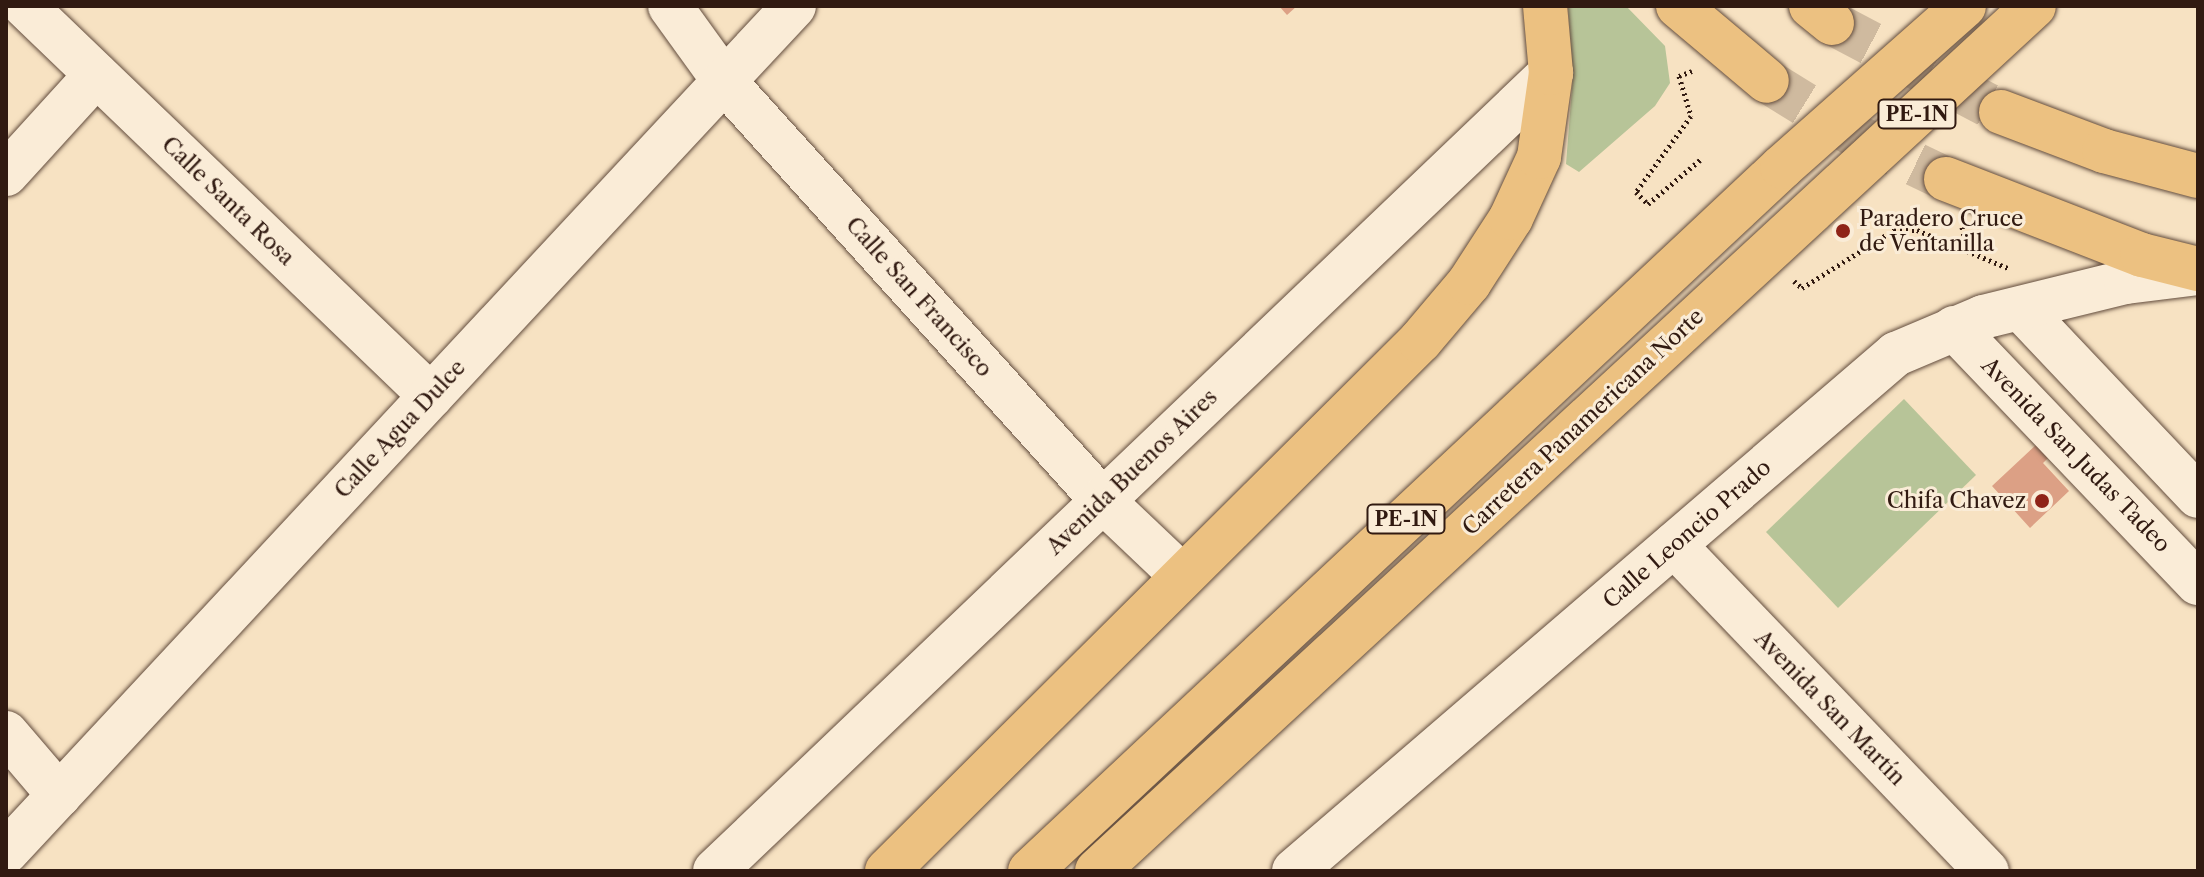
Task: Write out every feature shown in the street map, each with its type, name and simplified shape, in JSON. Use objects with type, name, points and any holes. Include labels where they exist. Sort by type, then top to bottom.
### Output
[{"type":"highway","points":[[887,871],[1420,341],[1469,283],[1511,218],[1539,157],[1551,73],[1545,6]]},
{"type":"highway","points":[[1678,6],[1767,81]]},
{"type":"highway","name":"PE-1N","points":[[1030,871],[1782,167],[1964,6]]},
{"type":"highway","name":"Carretera Panamericana Norte","points":[[1097,871],[2034,6]]},
{"type":"highway","points":[[2001,112],[2104,151],[2198,176]]},
{"type":"highway","points":[[1946,179],[2142,255],[2198,271]]},
{"type":"street","name":"Calle Santa Rosa","points":[[25,6],[431,396]]},
{"type":"street","name":"Calle San Francisco","points":[[670,6],[724,81],[1102,500],[1182,576]]},
{"type":"street","name":"Calle Agua Dulce","points":[[6,852],[794,6]]},
{"type":"street","name":"Avenida Buenos Aires","points":[[715,871],[1551,73]]},
{"type":"street","points":[[6,174],[96,75]]},
{"type":"street","name":"Calle Leoncio Prado","points":[[1294,871],[1896,354],[2022,292],[2198,271]]},
{"type":"street","points":[[2126,282],[2198,303]]},
{"type":"street","points":[[2022,292],[2198,496]]},
{"type":"street","name":"Avenida San Judas Tadeo","points":[[1954,328],[2198,583]]},
{"type":"street","name":"Avenida San Martín","points":[[1674,545],[1987,871]]},
{"type":"street","points":[[6,733],[59,795]]},
{"type":"path","points":[[1679,76],[1691,116],[1636,192],[1648,204],[1701,159]]},
{"type":"path","points":[[1800,268],[1791,278],[1802,288],[1894,230],[1917,230],[2022,292]]},
{"type":"green space","points":[[1568,6],[1626,6],[1665,46],[1670,83],[1655,106],[1579,172],[1566,164],[1573,75]]},
{"type":"green space","points":[[1904,399],[1976,475],[1838,608],[1766,532]]},
{"type":"building","points":[[1279,6],[1297,6],[1287,15]]},
{"type":"building","points":[[2037,444],[2049,457],[2043,463],[2069,491],[2030,528],[1992,486]]},
{"type":"tunnel","points":[[1832,23],[2001,112]]},
{"type":"tunnel","points":[[1767,81],[1856,136],[1946,179]]},
{"type":"place","name":"Paradero Cruce de Ventanilla","points":[[1843,231]]},
{"type":"place","name":"Chifa Chavez","points":[[2042,501]]}]
